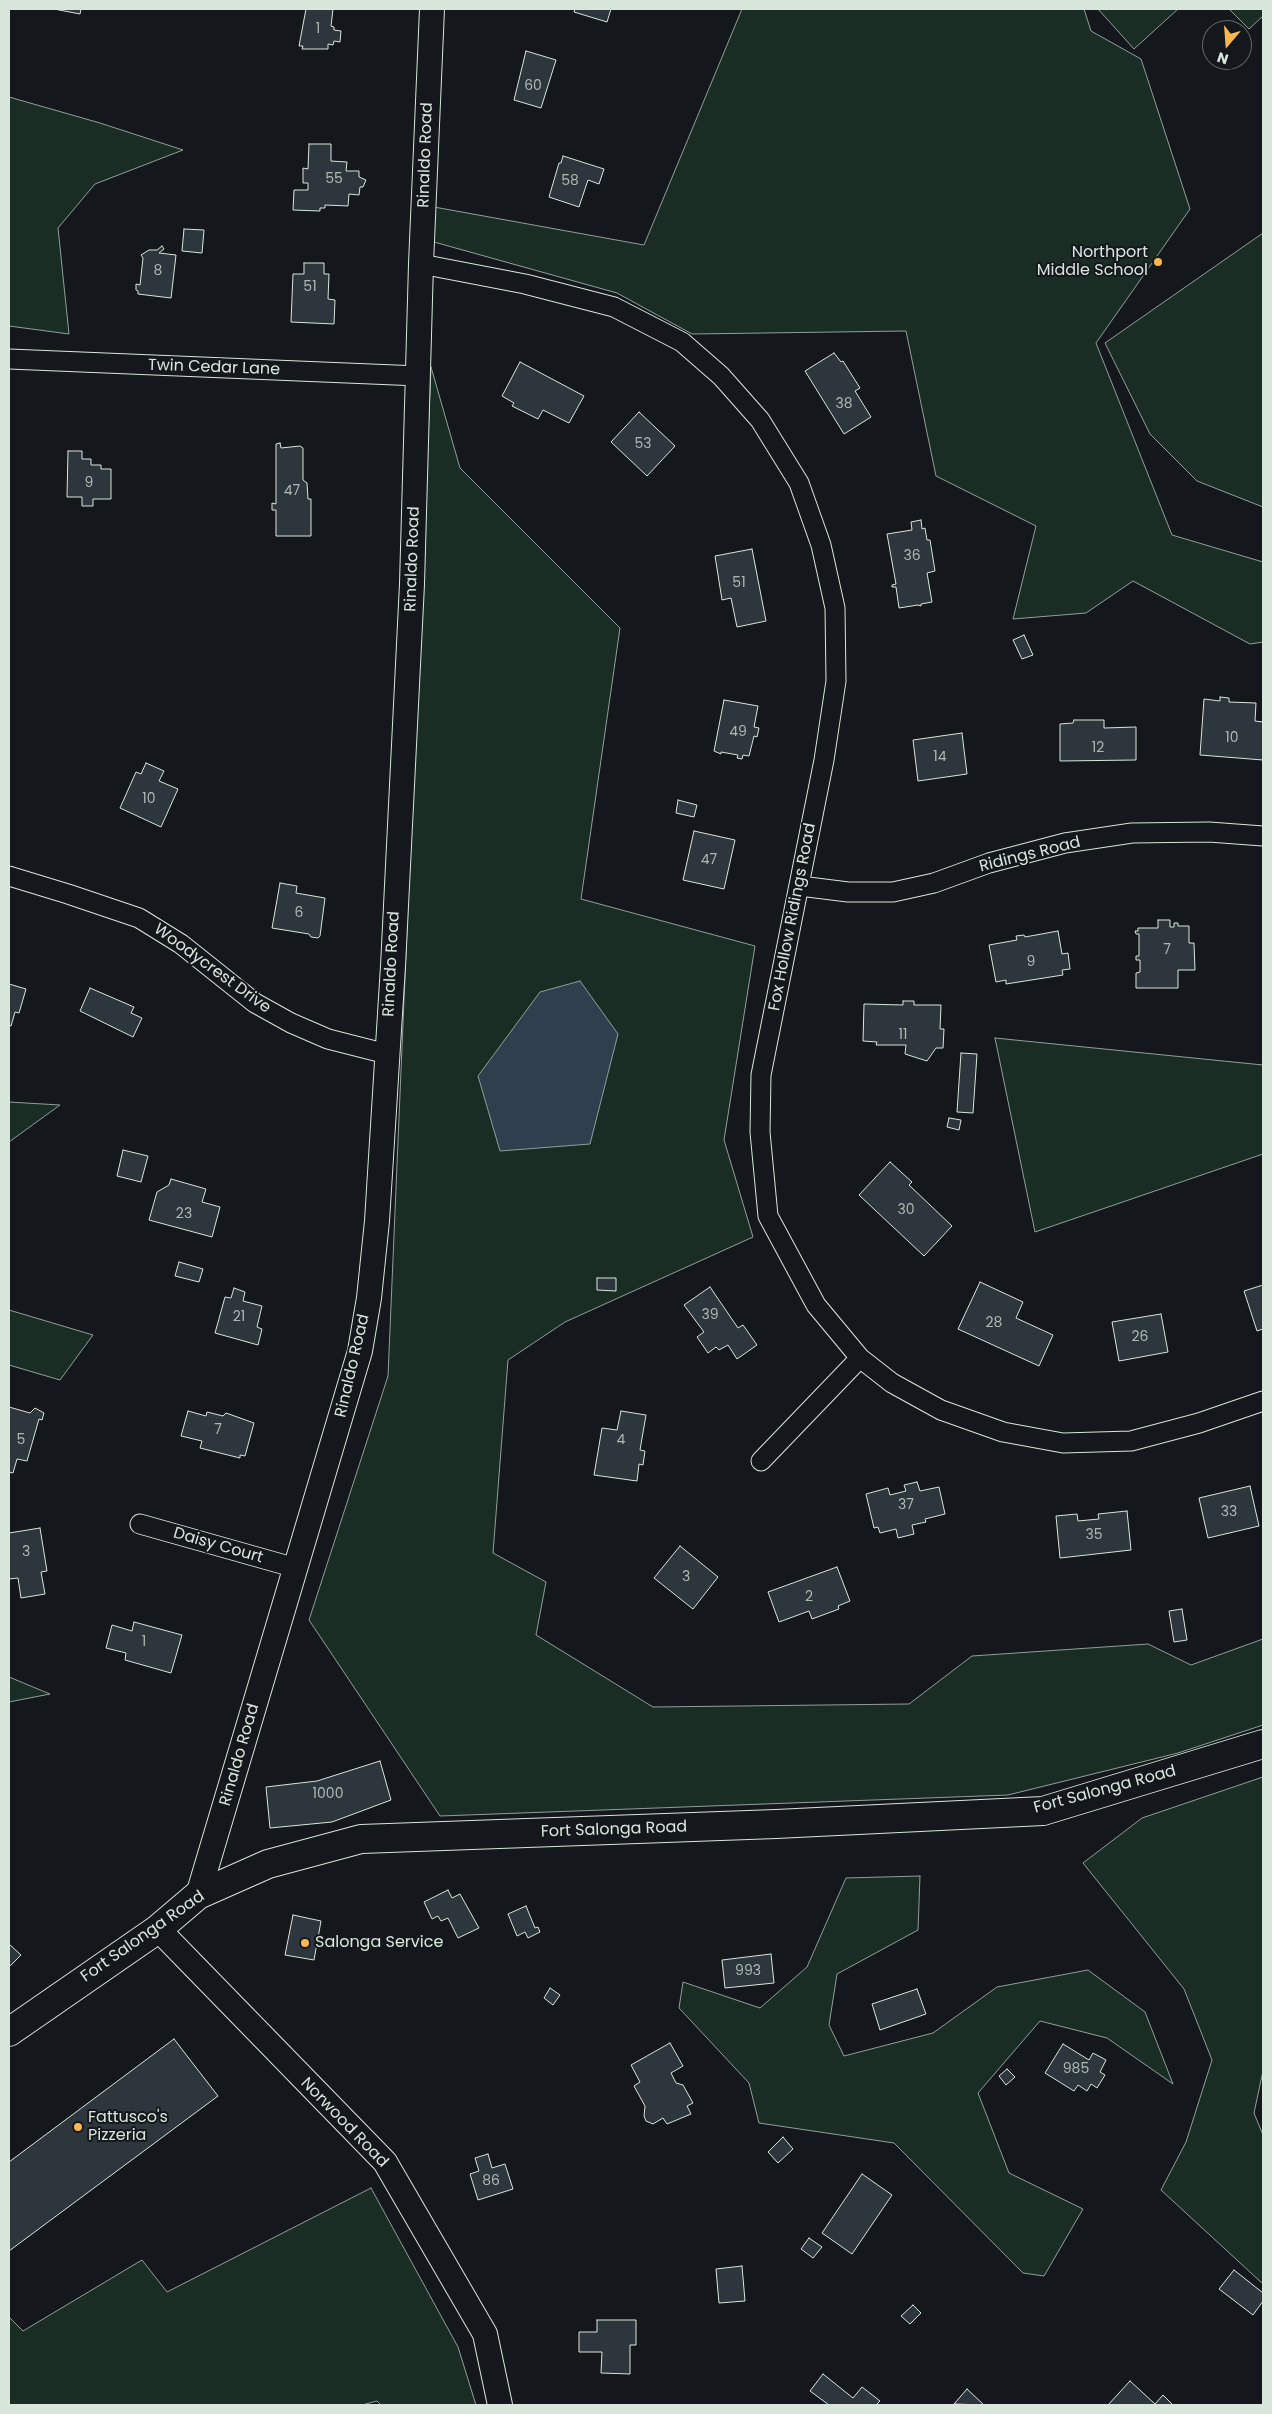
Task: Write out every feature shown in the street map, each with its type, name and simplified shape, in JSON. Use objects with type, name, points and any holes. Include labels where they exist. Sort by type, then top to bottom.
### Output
[{"type":"main road","name":"Fort Salonga Road","points":[[9,2032],[81,1980],[158,1929],[198,1895],[268,1864],[361,1839],[776,1824],[1043,1811],[1263,1744]]},
{"type":"street","name":"Rinaldo Road","points":[[198,1895],[360,1351],[369,1298],[377,1221],[412,584],[421,264],[432,9]]},
{"type":"street","name":"Fox Hollow Ridings Road","points":[[421,264],[525,284],[614,308],[682,342],[721,376],[760,420],[799,483],[821,545],[835,608],[836,681],[824,760],[761,1075],[760,1132],[768,1216],[816,1305],[860,1358],[892,1383],[941,1410],[1003,1432],[1063,1443],[1131,1441],[1199,1423],[1263,1401]]},
{"type":"street","name":"Twin Cedar Lane","points":[[9,359],[419,376]]},
{"type":"street","name":"Ridings Road","points":[[800,886],[848,892],[893,892],[934,883],[989,863],[1065,843],[1132,833],[1209,832],[1263,836]]},
{"type":"street","name":"Woodycrest Drive","points":[[9,876],[139,918],[181,944],[255,1003],[291,1023],[328,1039],[387,1054]]},
{"type":"street","points":[[761,1461],[860,1358]]},
{"type":"street","name":"Daisy Court","points":[[140,1524],[296,1568]]},
{"type":"street","name":"Norwood Road","points":[[158,1929],[385,2162],[486,2334],[500,2405]]},
{"type":"green space","points":[[742,9],[1084,9],[1091,31],[1141,59],[1190,209],[1096,343],[1172,535],[1263,562],[1263,642],[1250,644],[1133,581],[1086,613],[1013,619],[1036,526],[936,476],[906,331],[692,334],[617,293],[434,242],[434,207],[644,245]]},
{"type":"green space","points":[[1098,9],[1178,9],[1134,49]]},
{"type":"green space","points":[[1229,9],[1263,9],[1263,16],[1252,26],[1252,20],[1240,20]]},
{"type":"green space","points":[[9,97],[100,123],[183,150],[95,184],[58,228],[69,334],[9,326]]},
{"type":"green space","points":[[1263,233],[1263,507],[1197,481],[1150,434],[1105,343]]},
{"type":"green space","points":[[431,367],[460,468],[620,628],[581,899],[755,946],[724,1140],[753,1237],[565,1322],[508,1360],[493,1553],[546,1582],[536,1635],[653,1707],[909,1704],[972,1656],[1148,1644],[1191,1665],[1263,1639],[1263,1725],[1178,1753],[1008,1795],[440,1816],[309,1620],[388,1376]]},
{"type":"green space","points":[[995,1038],[1263,1065],[1263,1154],[1035,1232]]},
{"type":"green space","points":[[9,1102],[60,1105],[9,1142]]},
{"type":"green space","points":[[9,1310],[93,1335],[60,1380],[9,1365]]},
{"type":"green space","points":[[9,1677],[50,1694],[9,1702]]},
{"type":"green space","points":[[1263,1777],[1263,2071],[1254,2113],[1263,2135],[1263,2284],[1161,2190],[1186,2142],[1212,2060],[1184,1989],[1083,1863],[1142,1818]]},
{"type":"green space","points":[[920,1876],[918,1930],[837,1974],[829,2025],[844,2056],[933,2033],[997,1987],[1088,1970],[1145,2012],[1173,2084],[1107,2038],[1040,2021],[978,2093],[1009,2173],[1083,2209],[1044,2276],[1023,2273],[894,2143],[759,2123],[749,2083],[679,2008],[683,1982],[760,2008],[807,1967],[846,1878]]},
{"type":"green space","points":[[371,2188],[458,2347],[476,2405],[381,2405],[377,2401],[362,2405],[9,2405],[9,2317],[23,2331],[142,2260],[167,2292]]},
{"type":"water","points":[[580,981],[618,1034],[590,1144],[500,1151],[478,1076],[540,992]]},
{"type":"building","points":[[54,9],[81,9],[80,14]]},
{"type":"building","points":[[306,9],[333,9],[331,26],[334,27],[334,30],[341,31],[340,42],[334,41],[333,45],[328,44],[328,49],[302,49],[303,46],[299,46]]},
{"type":"building","points":[[575,9],[611,9],[607,22],[574,12]]},
{"type":"building","points":[[526,51],[556,60],[541,108],[514,100]]},
{"type":"building","points":[[309,144],[331,144],[331,161],[347,162],[346,171],[359,171],[359,177],[366,180],[363,187],[360,187],[359,195],[349,194],[348,206],[325,205],[325,208],[320,208],[320,211],[293,210],[294,190],[308,190],[308,183],[303,183],[303,168],[308,169]]},
{"type":"building","points":[[563,156],[604,169],[599,184],[588,180],[579,207],[549,197],[559,163],[561,163]]},
{"type":"building","points":[[184,229],[204,230],[202,253],[182,251]]},
{"type":"building","points":[[162,246],[164,249],[159,253],[176,255],[171,298],[138,294],[136,284],[140,285],[143,258],[141,255],[149,250],[157,250]]},
{"type":"building","points":[[304,263],[324,263],[324,274],[329,274],[328,299],[335,300],[334,324],[291,322],[293,274],[304,274]]},
{"type":"building","points":[[834,353],[841,362],[843,361],[860,388],[855,391],[871,417],[844,434],[805,371]]},
{"type":"building","points":[[520,362],[584,396],[569,423],[543,410],[538,419],[512,406],[514,403],[502,396]]},
{"type":"building","points":[[639,412],[675,446],[647,476],[611,442]]},
{"type":"building","points":[[280,443],[281,448],[300,446],[303,448],[303,480],[307,483],[308,499],[311,499],[311,536],[276,536],[276,510],[272,510],[272,503],[276,504],[276,444]]},
{"type":"building","points":[[68,451],[82,451],[82,459],[91,459],[91,465],[101,465],[101,469],[111,469],[111,499],[93,499],[93,506],[82,506],[82,497],[67,497]]},
{"type":"building","points":[[921,520],[922,529],[925,528],[927,540],[930,540],[935,571],[927,573],[932,602],[921,604],[921,606],[899,608],[896,587],[892,587],[892,585],[896,584],[887,534],[912,530],[911,522]]},
{"type":"building","points":[[752,549],[766,621],[737,627],[731,598],[722,600],[715,556]]},
{"type":"building","points":[[1024,635],[1033,655],[1022,659],[1013,640]]},
{"type":"building","points":[[1220,697],[1229,698],[1229,702],[1256,703],[1255,721],[1263,722],[1263,760],[1200,755],[1204,699],[1220,701]]},
{"type":"building","points":[[724,700],[758,706],[754,727],[759,728],[757,737],[754,736],[749,756],[743,755],[742,759],[737,758],[738,755],[721,752],[721,754],[714,751]]},
{"type":"building","points":[[1074,720],[1104,720],[1104,728],[1136,727],[1136,760],[1060,761],[1060,724],[1073,723]]},
{"type":"building","points":[[962,733],[967,774],[918,781],[913,740]]},
{"type":"building","points":[[146,763],[164,771],[159,781],[178,789],[161,827],[120,808],[136,772],[141,774]]},
{"type":"building","points":[[678,800],[697,805],[694,817],[676,813]]},
{"type":"building","points":[[694,831],[735,840],[724,889],[683,880]]},
{"type":"building","points":[[280,883],[297,886],[296,893],[325,898],[320,936],[318,938],[311,937],[309,934],[272,928]]},
{"type":"building","points":[[1158,920],[1170,920],[1170,927],[1174,927],[1174,923],[1178,923],[1178,926],[1189,926],[1189,943],[1194,943],[1195,970],[1178,970],[1178,988],[1136,988],[1136,973],[1140,972],[1140,960],[1136,960],[1136,956],[1139,956],[1139,934],[1136,934],[1135,931],[1138,931],[1138,928],[1158,928]]},
{"type":"building","points":[[1058,931],[1062,954],[1068,953],[1070,969],[1062,970],[1063,975],[1006,984],[1006,980],[996,982],[989,945],[1017,940],[1016,936],[1024,935],[1025,937]]},
{"type":"building","points":[[9,984],[26,989],[19,1013],[15,1012],[11,1026],[9,1025]]},
{"type":"building","points":[[90,988],[134,1007],[131,1013],[142,1018],[133,1037],[80,1011]]},
{"type":"building","points":[[903,1001],[914,1001],[914,1005],[941,1005],[940,1029],[944,1029],[943,1048],[936,1048],[927,1061],[905,1054],[906,1045],[876,1045],[877,1042],[863,1041],[864,1004],[903,1005]]},
{"type":"building","points":[[961,1053],[977,1054],[973,1113],[957,1112]]},
{"type":"building","points":[[949,1118],[961,1120],[959,1130],[947,1127]]},
{"type":"building","points":[[123,1150],[148,1156],[141,1182],[117,1176]]},
{"type":"building","points":[[890,1162],[912,1182],[909,1185],[952,1226],[924,1256],[859,1195]]},
{"type":"building","points":[[171,1179],[206,1189],[202,1202],[220,1207],[212,1237],[149,1220],[157,1192],[169,1185]]},
{"type":"building","points":[[179,1262],[203,1269],[199,1282],[175,1276]]},
{"type":"building","points":[[597,1278],[616,1278],[616,1291],[597,1290]]},
{"type":"building","points":[[980,1282],[1023,1302],[1016,1318],[1053,1335],[1039,1366],[958,1329]]},
{"type":"building","points":[[1263,1285],[1263,1329],[1257,1331],[1244,1291]]},
{"type":"building","points":[[710,1287],[738,1328],[743,1325],[757,1345],[737,1359],[728,1345],[719,1350],[716,1347],[708,1353],[697,1337],[704,1332],[684,1305]]},
{"type":"building","points":[[234,1288],[245,1292],[243,1301],[262,1306],[257,1327],[262,1329],[258,1345],[215,1333],[225,1297],[231,1298]]},
{"type":"building","points":[[1161,1314],[1168,1352],[1119,1361],[1112,1322]]},
{"type":"building","points":[[9,1407],[30,1413],[35,1408],[44,1413],[42,1420],[39,1419],[27,1461],[17,1459],[13,1473],[9,1472]]},
{"type":"building","points":[[188,1411],[206,1416],[207,1412],[223,1416],[226,1413],[254,1423],[245,1456],[240,1455],[240,1458],[200,1448],[202,1441],[181,1436]]},
{"type":"building","points":[[621,1411],[646,1415],[640,1450],[645,1451],[643,1465],[639,1464],[637,1481],[594,1475],[602,1428],[617,1430]]},
{"type":"building","points":[[917,1482],[920,1491],[939,1487],[945,1514],[925,1519],[926,1522],[912,1525],[914,1534],[898,1538],[896,1529],[880,1533],[878,1527],[874,1528],[866,1494],[888,1488],[890,1495],[906,1491],[904,1485]]},
{"type":"building","points":[[1250,1486],[1259,1526],[1208,1538],[1199,1498]]},
{"type":"building","points":[[1127,1511],[1131,1550],[1060,1558],[1056,1516],[1077,1514],[1078,1521],[1099,1519],[1098,1514]]},
{"type":"building","points":[[40,1528],[47,1571],[41,1572],[45,1594],[21,1598],[18,1578],[9,1579],[9,1533]]},
{"type":"building","points":[[680,1546],[718,1577],[693,1609],[654,1578]]},
{"type":"building","points":[[837,1567],[850,1601],[838,1606],[839,1609],[812,1619],[809,1611],[779,1622],[768,1592]]},
{"type":"building","points":[[1182,1609],[1187,1640],[1174,1642],[1169,1611]]},
{"type":"building","points":[[134,1622],[182,1635],[171,1673],[125,1660],[126,1653],[106,1648],[112,1625],[132,1631]]},
{"type":"building","points":[[380,1761],[391,1800],[332,1822],[270,1828],[266,1787],[317,1781]]},
{"type":"building","points":[[448,1890],[452,1898],[460,1894],[479,1928],[458,1938],[448,1918],[441,1921],[438,1916],[432,1919],[424,1902]]},
{"type":"building","points":[[526,1906],[535,1928],[538,1927],[540,1932],[528,1938],[525,1932],[517,1936],[508,1914]]},
{"type":"building","points":[[293,1915],[321,1921],[314,1960],[285,1955]]},
{"type":"building","points":[[9,1944],[21,1955],[9,1967]]},
{"type":"building","points":[[771,1954],[774,1983],[725,1988],[722,1960]]},
{"type":"building","points":[[550,1988],[560,1995],[553,2005],[544,1998]]},
{"type":"building","points":[[917,1989],[926,2014],[880,2030],[872,2004]]},
{"type":"building","points":[[174,2039],[218,2096],[9,2251],[9,2162]]},
{"type":"building","points":[[670,2043],[683,2066],[671,2073],[676,2083],[683,2085],[693,2103],[687,2106],[691,2114],[667,2124],[663,2118],[653,2124],[646,2121],[644,2116],[645,2106],[634,2086],[640,2082],[631,2065]]},
{"type":"building","points":[[1063,2044],[1089,2060],[1093,2053],[1106,2060],[1100,2072],[1105,2075],[1097,2088],[1091,2084],[1087,2091],[1078,2085],[1074,2091],[1045,2073]]},
{"type":"building","points":[[1007,2069],[1015,2077],[1006,2085],[999,2076]]},
{"type":"building","points":[[783,2137],[793,2149],[778,2163],[768,2152]]},
{"type":"building","points":[[488,2154],[492,2168],[505,2164],[513,2189],[478,2200],[470,2174],[479,2171],[475,2158]]},
{"type":"building","points":[[862,2174],[892,2195],[852,2254],[822,2233]]},
{"type":"building","points":[[809,2238],[822,2247],[813,2258],[801,2249]]},
{"type":"building","points":[[742,2266],[745,2301],[719,2303],[716,2269]]},
{"type":"building","points":[[1234,2270],[1263,2293],[1263,2301],[1253,2315],[1219,2289]]},
{"type":"building","points":[[913,2305],[921,2313],[910,2324],[901,2316]]},
{"type":"building","points":[[597,2320],[636,2320],[636,2345],[630,2345],[630,2374],[601,2373],[602,2352],[579,2352],[579,2332],[597,2332]]},
{"type":"building","points":[[823,2374],[853,2398],[862,2387],[880,2401],[876,2405],[829,2405],[810,2391]]},
{"type":"building","points":[[1130,2381],[1155,2404],[1163,2395],[1173,2405],[1108,2405]]},
{"type":"building","points":[[967,2389],[984,2405],[954,2404]]},
{"type":"place","name":"Northport Middle School","points":[[1158,262]]},
{"type":"place","name":"Salonga Service","points":[[305,1943]]},
{"type":"place","name":"Fattusco's Pizzeria","points":[[78,2127]]}]
